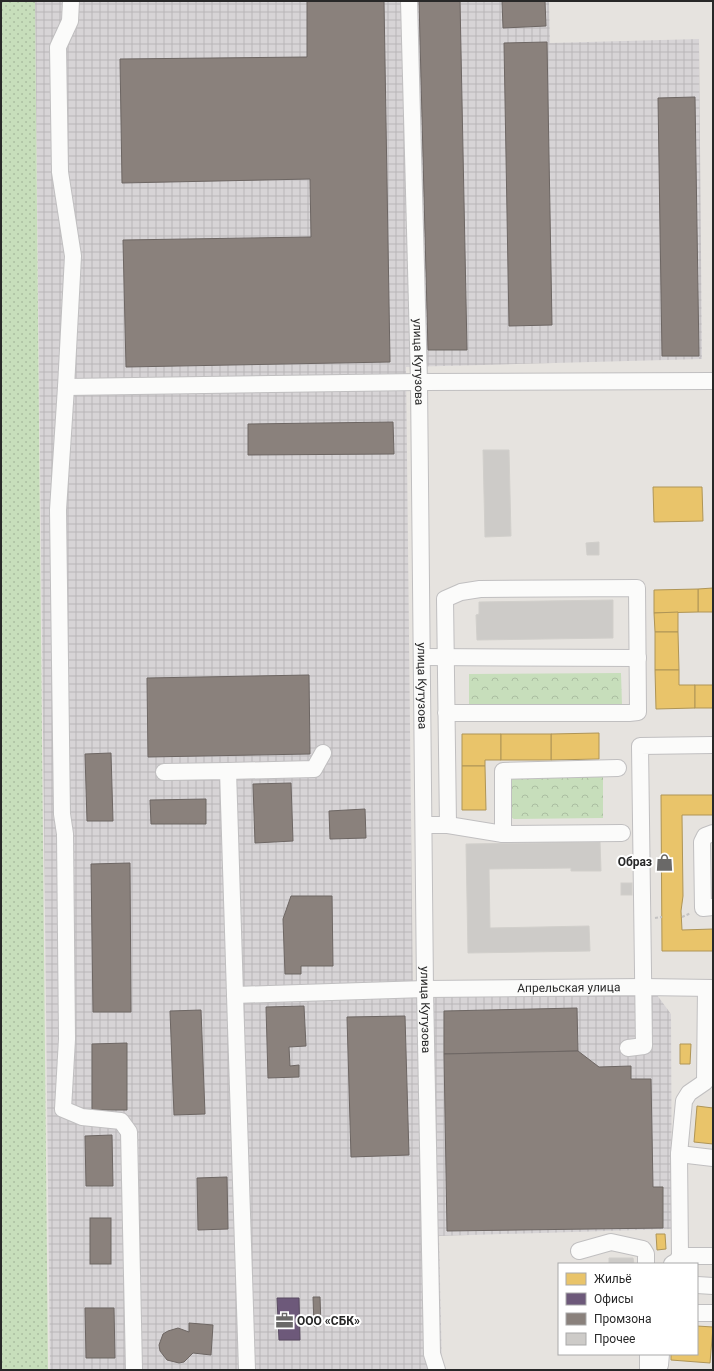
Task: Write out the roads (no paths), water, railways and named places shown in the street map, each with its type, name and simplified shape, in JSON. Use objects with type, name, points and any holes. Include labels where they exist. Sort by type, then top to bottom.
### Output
[{"type":"street","points":[[70,1],[70,21],[58,47],[60,172],[73,256],[58,510],[62,814],[65,834],[67,1039],[63,1109],[82,1118],[121,1121],[129,1132],[134,1370]]},
{"type":"street","name":"улица Кутузова","points":[[409,1],[418,382],[425,989],[432,1354],[437,1370]]},
{"type":"street","points":[[66,386],[418,382],[713,381]]},
{"type":"street","points":[[446,713],[638,712],[637,588],[480,589],[461,592],[445,599],[445,657],[446,713],[448,825]]},
{"type":"street","points":[[422,657],[638,658]]},
{"type":"street","points":[[628,1048],[644,1046],[640,746],[713,745]]},
{"type":"street","points":[[164,772],[314,769],[323,753]]},
{"type":"street","points":[[502,834],[503,771],[618,768]]},
{"type":"street","points":[[228,771],[247,1370]]},
{"type":"street","points":[[424,825],[448,825],[502,834],[622,833]]},
{"type":"street","points":[[713,833],[705,836],[702,842],[702,849],[703,908],[713,907]]},
{"type":"street","name":"Апрельская улица","points":[[235,995],[425,989],[643,987],[709,988]]},
{"type":"street","points":[[709,988],[709,1086],[689,1093],[684,1101],[679,1154],[676,1260],[711,1256]]},
{"type":"street","points":[[679,1154],[713,1158]]},
{"type":"street","points":[[579,1251],[611,1242],[643,1249],[646,1254],[646,1263]]},
{"type":"street","points":[[698,1285],[713,1286]]},
{"type":"street","points":[[698,1313],[713,1313]]},
{"type":"street","points":[[648,1355],[648,1370]]},
{"type":"street","points":[[655,1370],[660,1365],[661,1355]]},
{"type":"place","name":"Образ","points":[[665,862]]},
{"type":"place","name":"ООО «СБК»","points":[[284,1321]]}]
